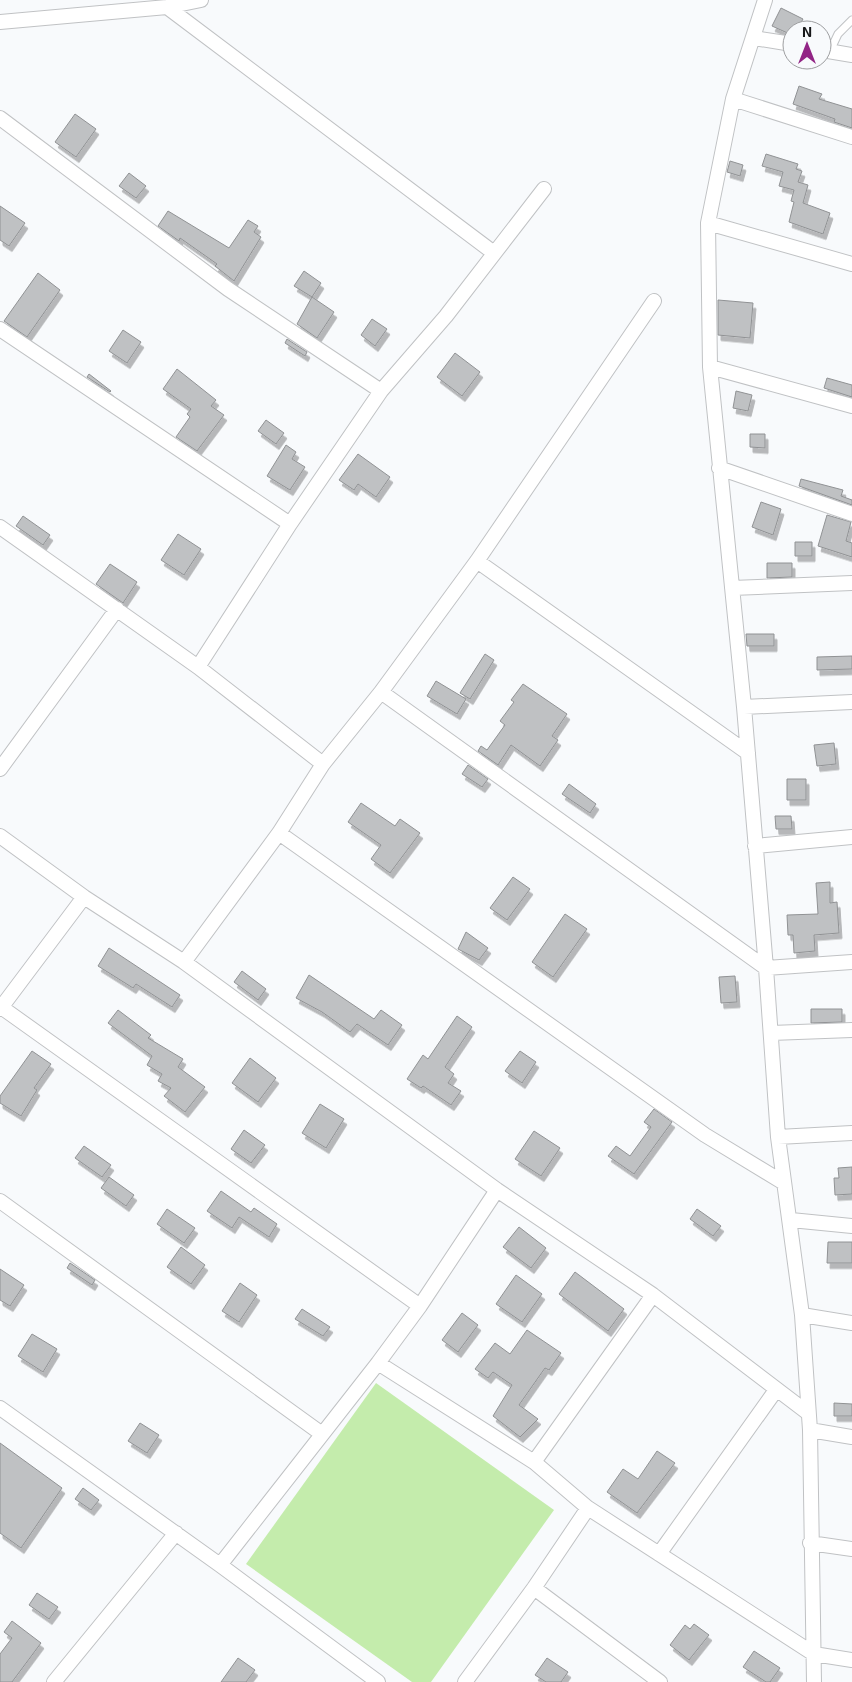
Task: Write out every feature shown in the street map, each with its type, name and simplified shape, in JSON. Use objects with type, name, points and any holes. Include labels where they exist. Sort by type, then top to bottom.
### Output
[{"type":"street","points":[[78,14],[82,0]]},
{"type":"street","points":[[0,22],[167,7],[200,0]]},
{"type":"street","points":[[763,0],[754,38],[733,99],[708,223],[710,367],[744,707],[778,1137],[791,1220],[802,1315],[810,1430],[810,1542],[814,1682]]},
{"type":"street","points":[[167,7],[494,253]]},
{"type":"street","points":[[754,38],[782,42]]},
{"type":"street","points":[[832,51],[852,55]]},
{"type":"street","points":[[733,99],[852,137]]},
{"type":"street","points":[[0,118],[228,289],[381,391]]},
{"type":"street","points":[[198,667],[290,524],[381,391],[446,316],[544,190]]},
{"type":"street","points":[[708,223],[852,264]]},
{"type":"street","points":[[184,962],[279,833],[323,764],[381,692],[477,561],[654,301]]},
{"type":"street","points":[[0,329],[290,524]]},
{"type":"street","points":[[710,367],[852,406]]},
{"type":"street","points":[[719,468],[852,514]]},
{"type":"street","points":[[0,527],[198,667],[323,764]]},
{"type":"street","points":[[477,561],[748,753]]},
{"type":"street","points":[[732,588],[852,583]]},
{"type":"street","points":[[0,769],[117,609]]},
{"type":"street","points":[[381,692],[766,968],[852,962]]},
{"type":"street","points":[[744,707],[852,702]]},
{"type":"street","points":[[279,833],[705,1135],[784,1183]]},
{"type":"street","points":[[0,836],[84,897],[184,962],[497,1190],[653,1295],[808,1413]]},
{"type":"street","points":[[755,846],[852,837]]},
{"type":"street","points":[[84,897],[1,1008],[420,1306]]},
{"type":"street","points":[[771,1033],[852,1030]]},
{"type":"street","points":[[778,1137],[852,1133]]},
{"type":"street","points":[[220,1565],[378,1363],[420,1306],[497,1190]]},
{"type":"street","points":[[0,1201],[322,1434]]},
{"type":"street","points":[[791,1220],[852,1226]]},
{"type":"street","points":[[534,1462],[653,1295]]},
{"type":"street","points":[[802,1315],[852,1323]]},
{"type":"street","points":[[378,1363],[534,1462],[588,1508],[814,1654],[852,1660]]},
{"type":"street","points":[[659,1554],[776,1390]]},
{"type":"street","points":[[0,1408],[176,1533],[378,1682]]},
{"type":"street","points":[[810,1430],[852,1437]]},
{"type":"street","points":[[465,1682],[534,1588],[588,1508]]},
{"type":"street","points":[[54,1682],[176,1533]]},
{"type":"street","points":[[810,1542],[852,1549]]},
{"type":"street","points":[[534,1588],[660,1682]]},
{"type":"lane","points":[[832,42],[852,20]]},
{"type":"green space","points":[[376,1383],[554,1510],[431,1682],[412,1682],[246,1564]]},
{"type":"building","points":[[781,8],[803,19],[782,20],[782,30],[772,26]]},
{"type":"building","points":[[799,86],[822,94],[819,99],[852,109],[852,128],[834,122],[835,119],[793,104]]},
{"type":"building","points":[[75,114],[96,129],[76,157],[55,142]]},
{"type":"building","points":[[766,154],[798,164],[796,169],[802,171],[798,182],[808,185],[803,203],[830,213],[823,234],[789,222],[794,202],[791,201],[794,190],[779,186],[783,172],[762,166]]},
{"type":"building","points":[[730,161],[743,165],[740,176],[727,172]]},
{"type":"building","points":[[129,173],[146,186],[136,198],[119,186]]},
{"type":"building","points":[[0,206],[25,223],[9,246],[0,240]]},
{"type":"building","points":[[168,211],[229,248],[248,220],[258,226],[254,232],[261,237],[234,281],[215,266],[217,264],[180,238],[179,241],[158,226]]},
{"type":"building","points":[[304,271],[321,283],[312,297],[294,286]]},
{"type":"building","points":[[38,273],[60,290],[27,337],[4,321]]},
{"type":"building","points":[[312,297],[334,312],[317,338],[297,324]]},
{"type":"building","points":[[718,300],[753,303],[750,338],[718,335]]},
{"type":"building","points":[[372,319],[387,329],[375,346],[361,335]]},
{"type":"building","points":[[123,330],[141,342],[127,363],[109,351]]},
{"type":"building","points":[[287,339],[307,352],[305,356],[285,343]]},
{"type":"building","points":[[455,353],[480,372],[462,396],[437,377]]},
{"type":"building","points":[[177,369],[216,400],[211,406],[224,415],[197,451],[176,437],[190,417],[187,414],[191,409],[163,389]]},
{"type":"building","points":[[89,374],[111,391],[87,377]]},
{"type":"building","points":[[827,378],[852,385],[852,397],[824,388]]},
{"type":"building","points":[[736,391],[752,395],[748,411],[733,408]]},
{"type":"building","points":[[266,420],[284,433],[276,444],[258,431]]},
{"type":"building","points":[[750,434],[765,434],[765,448],[750,447]]},
{"type":"building","points":[[286,445],[296,452],[292,459],[305,467],[290,490],[267,476]]},
{"type":"building","points":[[358,454],[390,477],[376,497],[358,484],[354,490],[339,480]]},
{"type":"building","points":[[801,479],[843,490],[841,496],[852,500],[852,505],[799,486]]},
{"type":"building","points":[[761,502],[781,509],[773,535],[752,527]]},
{"type":"building","points":[[827,515],[851,522],[846,541],[852,543],[852,557],[818,546]]},
{"type":"building","points":[[23,516],[50,535],[43,545],[16,526]]},
{"type":"building","points":[[178,534],[201,549],[184,575],[161,560]]},
{"type":"building","points":[[795,542],[812,542],[812,556],[795,556]]},
{"type":"building","points":[[767,563],[792,563],[792,577],[767,578]]},
{"type":"building","points":[[110,564],[137,582],[123,603],[96,584]]},
{"type":"building","points":[[746,634],[774,634],[774,646],[747,646]]},
{"type":"building","points":[[485,654],[494,660],[470,699],[460,693]]},
{"type":"building","points":[[852,656],[852,669],[817,670],[817,657]]},
{"type":"building","points":[[436,681],[466,699],[457,714],[427,696]]},
{"type":"building","points":[[523,684],[567,714],[552,736],[558,740],[540,766],[511,745],[498,765],[478,751],[481,746],[487,750],[505,725],[500,721],[514,702],[511,700]]},
{"type":"building","points":[[834,743],[836,764],[817,766],[814,745]]},
{"type":"building","points":[[468,765],[488,779],[482,787],[462,774]]},
{"type":"building","points":[[787,779],[806,779],[806,800],[787,800]]},
{"type":"building","points":[[569,784],[596,804],[590,813],[562,794]]},
{"type":"building","points":[[361,803],[395,826],[400,819],[420,833],[390,873],[371,859],[381,845],[348,822]]},
{"type":"building","points":[[775,816],[791,816],[792,829],[776,829]]},
{"type":"building","points":[[513,877],[530,889],[507,920],[490,908]]},
{"type":"building","points":[[830,882],[830,903],[837,902],[839,933],[814,935],[815,951],[794,953],[793,935],[788,935],[787,915],[818,914],[816,883]]},
{"type":"building","points":[[565,914],[587,929],[553,977],[532,962]]},
{"type":"building","points":[[466,932],[488,948],[479,960],[458,949]]},
{"type":"building","points":[[109,948],[180,995],[172,1007],[136,984],[133,988],[98,966]]},
{"type":"building","points":[[242,971],[266,989],[258,1000],[234,982]]},
{"type":"building","points":[[309,975],[374,1019],[381,1010],[402,1025],[388,1045],[357,1024],[350,1032],[322,1012],[296,998]]},
{"type":"building","points":[[735,976],[737,1002],[721,1003],[719,977]]},
{"type":"building","points":[[811,1009],[842,1009],[842,1022],[811,1023]]},
{"type":"building","points":[[118,1010],[151,1035],[148,1038],[183,1059],[178,1067],[205,1087],[185,1112],[164,1096],[171,1088],[158,1081],[162,1074],[147,1065],[152,1056],[108,1023]]},
{"type":"building","points":[[457,1016],[472,1027],[445,1067],[454,1074],[448,1083],[461,1091],[451,1105],[423,1086],[421,1088],[407,1079],[423,1055],[428,1059]]},
{"type":"building","points":[[32,1051],[51,1064],[34,1088],[37,1090],[21,1116],[0,1103],[0,1096]]},
{"type":"building","points":[[520,1051],[536,1062],[522,1083],[505,1071]]},
{"type":"building","points":[[250,1058],[276,1078],[258,1102],[232,1083]]},
{"type":"building","points":[[320,1104],[344,1119],[326,1148],[302,1133]]},
{"type":"building","points":[[654,1109],[672,1122],[634,1174],[608,1156],[616,1146],[630,1156],[651,1127],[644,1122]]},
{"type":"building","points":[[244,1130],[265,1145],[251,1163],[231,1149]]},
{"type":"building","points":[[534,1131],[560,1148],[541,1176],[515,1159]]},
{"type":"building","points":[[84,1146],[111,1165],[102,1177],[75,1158]]},
{"type":"building","points":[[852,1167],[852,1194],[835,1195],[834,1178],[839,1178],[838,1168]]},
{"type":"building","points":[[109,1177],[134,1195],[126,1206],[101,1188]]},
{"type":"building","points":[[221,1191],[251,1212],[254,1208],[277,1224],[269,1237],[239,1217],[232,1228],[207,1211]]},
{"type":"building","points":[[167,1209],[195,1228],[184,1243],[157,1224]]},
{"type":"building","points":[[697,1209],[721,1226],[713,1236],[690,1219]]},
{"type":"building","points":[[519,1227],[546,1248],[531,1268],[503,1247]]},
{"type":"building","points":[[828,1242],[852,1242],[852,1263],[827,1263]]},
{"type":"building","points":[[181,1247],[205,1265],[191,1284],[167,1267]]},
{"type":"building","points":[[70,1263],[95,1280],[92,1285],[67,1268]]},
{"type":"building","points":[[0,1269],[24,1285],[10,1306],[0,1300]]},
{"type":"building","points":[[575,1272],[624,1309],[608,1331],[559,1294]]},
{"type":"building","points":[[516,1275],[542,1294],[522,1322],[496,1304]]},
{"type":"building","points":[[240,1283],[257,1295],[239,1322],[222,1311]]},
{"type":"building","points":[[302,1309],[330,1327],[323,1336],[295,1319]]},
{"type":"building","points":[[462,1313],[478,1325],[458,1352],[442,1340]]},
{"type":"building","points":[[527,1330],[561,1353],[549,1370],[545,1368],[519,1405],[538,1419],[520,1437],[493,1416],[512,1385],[493,1372],[488,1378],[475,1369],[495,1343],[510,1354]]},
{"type":"building","points":[[32,1334],[57,1349],[43,1372],[18,1356]]},
{"type":"building","points":[[834,1403],[852,1404],[852,1416],[834,1416]]},
{"type":"building","points":[[140,1423],[159,1435],[147,1453],[128,1441]]},
{"type":"building","points":[[0,1443],[62,1488],[21,1548],[0,1533]]},
{"type":"building","points":[[657,1451],[675,1463],[637,1513],[607,1492],[623,1469],[638,1479]]},
{"type":"building","points":[[83,1488],[99,1500],[91,1510],[75,1499]]},
{"type":"building","points":[[37,1593],[58,1607],[49,1619],[29,1605]]},
{"type":"building","points":[[12,1621],[41,1643],[12,1682],[0,1682],[0,1654],[12,1638],[4,1632]]},
{"type":"building","points":[[694,1624],[709,1635],[689,1660],[670,1645],[685,1625],[690,1629]]},
{"type":"building","points":[[754,1651],[780,1668],[770,1682],[766,1682],[743,1667]]},
{"type":"building","points":[[238,1658],[255,1670],[246,1682],[221,1682]]},
{"type":"building","points":[[547,1658],[568,1672],[561,1682],[546,1682],[535,1675]]}]
